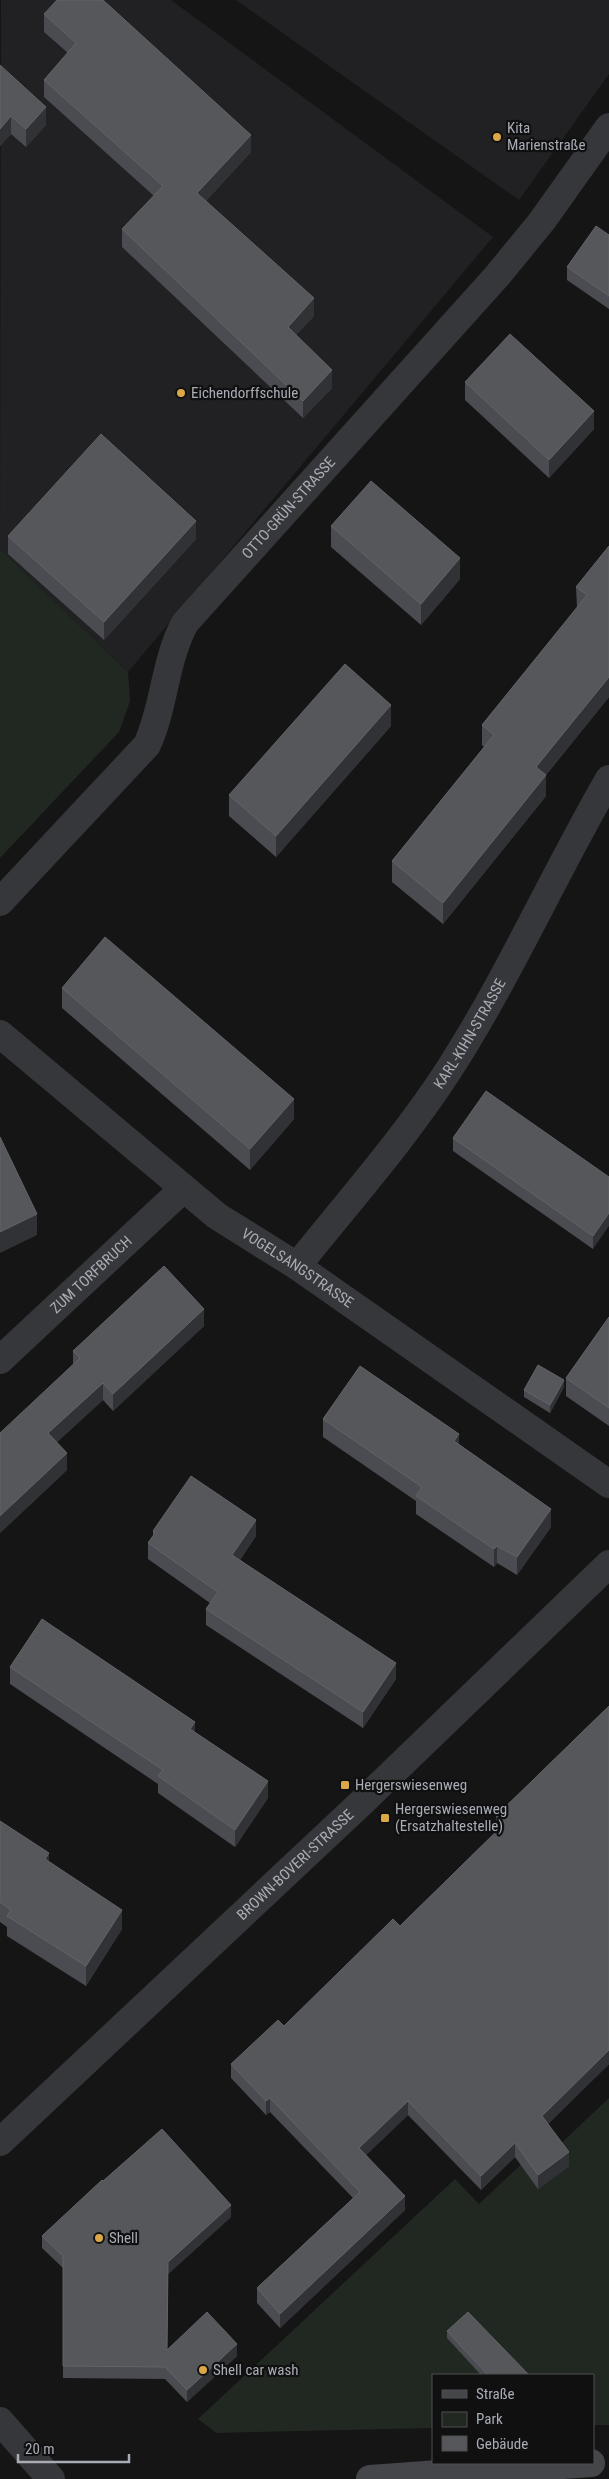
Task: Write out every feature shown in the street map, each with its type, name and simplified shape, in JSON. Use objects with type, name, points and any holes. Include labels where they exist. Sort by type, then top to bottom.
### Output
[{"type":"main road","points":[[594,2463],[609,2462]]},
{"type":"main road","points":[[370,2479],[578,2464]]},
{"type":"street","name":"OTTO-GRÜN-STRASSE","points":[[0,902],[147,746],[159,712],[170,656],[185,623],[497,276],[542,221],[609,127]]},
{"type":"street","name":"KARL-KIHN-STRASSE","points":[[297,1266],[418,1113],[450,1068],[474,1028],[609,780]]},
{"type":"street","name":"VOGELSANGSTRASSE","points":[[0,1034],[183,1189],[218,1216],[297,1266],[609,1484]]},
{"type":"street","name":"ZUM TORFBRUCH","points":[[0,1360],[183,1189]]},
{"type":"street","name":"BROWN-BOVERI-STRASSE","points":[[0,2142],[380,1785],[609,1564]]},
{"type":"street","points":[[0,2421],[51,2479]]},
{"type":"shaded area","name":"Eichendorffschule","points":[[1,0],[171,0],[493,237],[128,672],[0,549]]},
{"type":"shaded area","name":"Kita Marienstraße","points":[[236,0],[609,0],[609,74],[519,200]]},
{"type":"green space","points":[[0,549],[128,672],[130,701],[119,732],[0,858]]},
{"type":"green space","points":[[609,2098],[609,2425],[594,2425],[594,2374],[432,2374],[432,2428],[216,2433],[198,2419],[455,2179],[479,2204],[548,2139],[556,2148]]},
{"type":"building","points":[[57,0],[103,0],[251,135],[197,193],[314,298],[288,327],[332,370],[303,401],[122,229],[163,186],[44,80],[76,43],[44,14]]},
{"type":"building","points":[[0,65],[46,107],[26,129],[11,116],[0,129]]},
{"type":"building","points":[[596,226],[609,235],[609,296],[567,267]]},
{"type":"building","points":[[510,334],[594,411],[549,460],[465,382]]},
{"type":"building","points":[[101,434],[196,521],[104,622],[8,536]]},
{"type":"building","points":[[371,481],[460,558],[421,604],[331,526]]},
{"type":"building","points":[[609,546],[609,677],[536,767],[546,775],[443,903],[392,861],[494,735],[482,725],[587,595],[576,587]]},
{"type":"building","points":[[345,664],[391,705],[276,836],[229,795]]},
{"type":"building","points":[[105,937],[294,1099],[250,1149],[62,988]]},
{"type":"building","points":[[486,1091],[609,1177],[609,1213],[593,1236],[453,1138]]},
{"type":"building","points":[[0,1137],[37,1214],[0,1232]]},
{"type":"building","points":[[164,1266],[204,1309],[113,1394],[103,1383],[48,1433],[67,1453],[0,1516],[0,1433],[80,1358],[73,1351]]},
{"type":"building","points":[[609,1317],[609,1408],[566,1378]]},
{"type":"building","points":[[538,1365],[564,1380],[550,1405],[524,1390]]},
{"type":"building","points":[[360,1366],[459,1434],[454,1441],[551,1509],[517,1557],[497,1546],[494,1549],[416,1496],[422,1487],[323,1419]]},
{"type":"building","points":[[191,1476],[256,1520],[232,1555],[396,1663],[363,1712],[206,1609],[218,1592],[148,1543],[155,1533],[153,1531]]},
{"type":"building","points":[[42,1619],[195,1722],[190,1729],[268,1781],[235,1830],[158,1776],[163,1770],[10,1667]]},
{"type":"building","points":[[609,1706],[609,2050],[542,2116],[569,2152],[538,2175],[515,2143],[481,2176],[408,2101],[359,2148],[405,2196],[280,2314],[257,2288],[360,2192],[270,2098],[266,2101],[231,2064],[278,2020],[284,2026],[393,1919],[400,1926],[504,1824],[496,1816]]},
{"type":"building","points":[[0,1821],[49,1853],[45,1859],[122,1910],[86,1966],[7,1916],[11,1910],[0,1902]]},
{"type":"building","points":[[162,2129],[231,2205],[168,2262],[167,2350],[207,2312],[237,2344],[187,2390],[165,2367],[63,2366],[63,2256],[42,2236],[102,2180]]},
{"type":"building","points":[[468,2312],[528,2374],[487,2374],[447,2331]]},
{"type":"place","name":"Kita Marienstraße","points":[[497,137]]},
{"type":"place","name":"Eichendorffschule","points":[[181,393]]},
{"type":"place","name":"Hergerswiesenweg","points":[[345,1785]]},
{"type":"place","name":"Hergerswiesenweg (Ersatzhaltestelle)","points":[[385,1818]]},
{"type":"place","name":"Shell","points":[[99,2238]]},
{"type":"place","name":"Shell car wash","points":[[203,2370]]}]
